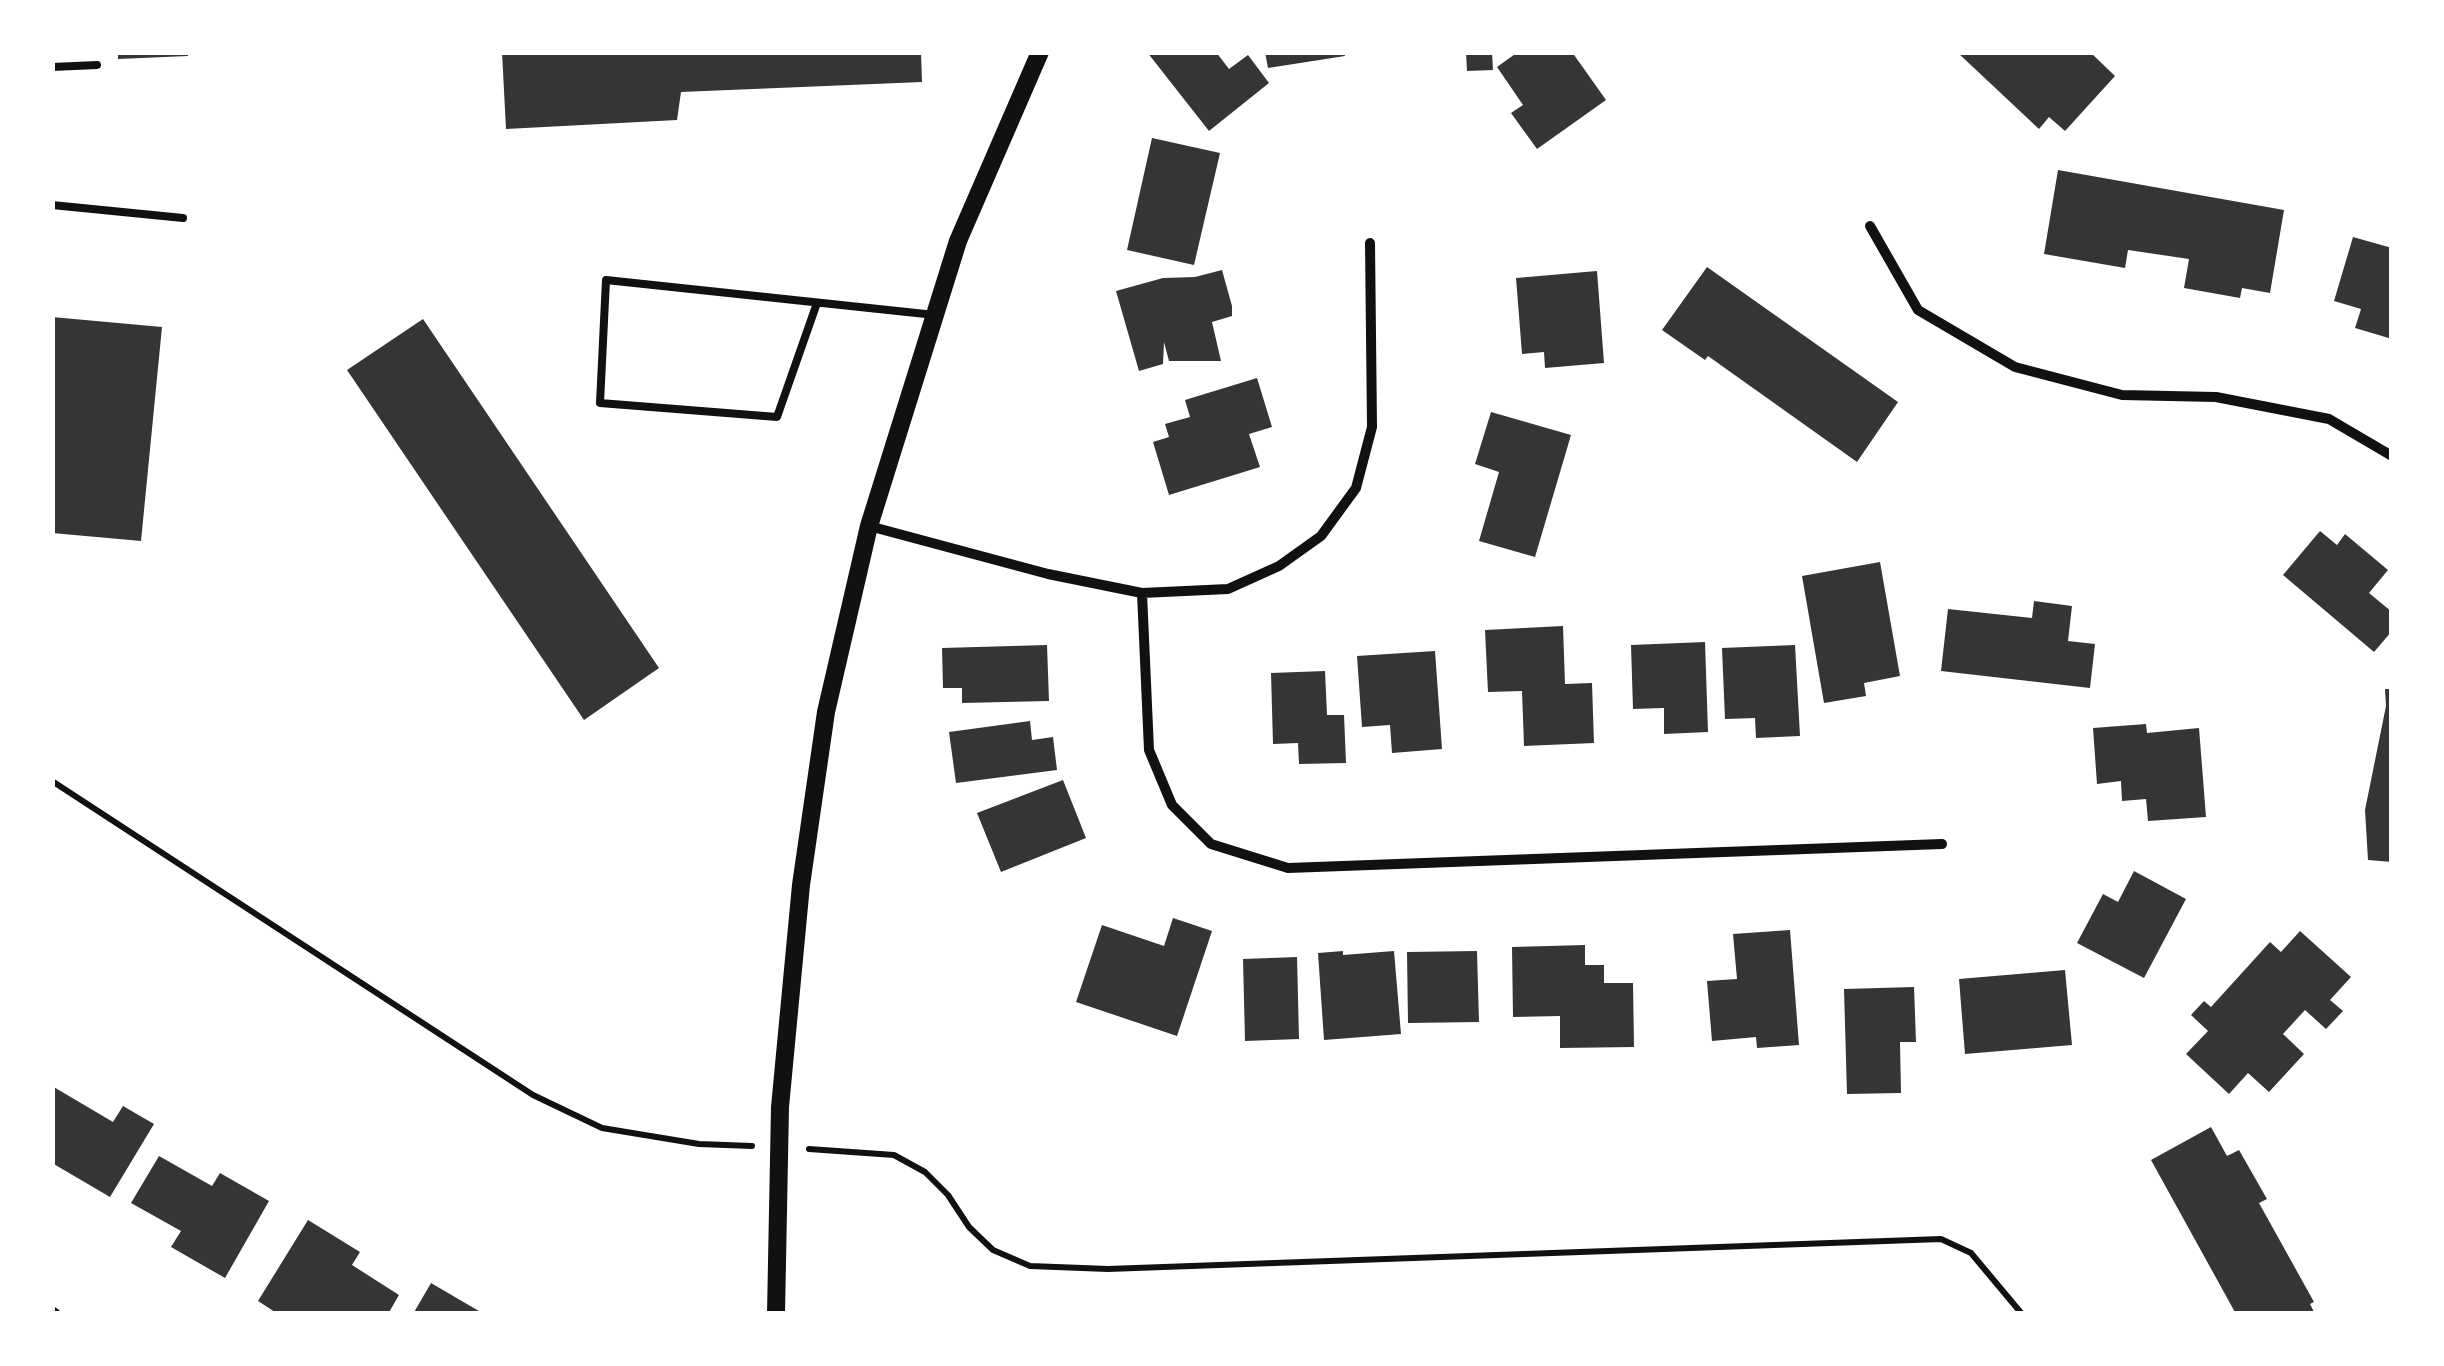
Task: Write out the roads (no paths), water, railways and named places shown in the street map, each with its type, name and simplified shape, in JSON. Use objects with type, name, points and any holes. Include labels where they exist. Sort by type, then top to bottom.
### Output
[{"type":"street","points":[[776,1314],[778,1147],[801,884],[826,712],[869,526],[958,241],[1040,52]]},
{"type":"street","points":[[1870,226],[1918,310],[2016,367],[2122,395],[2216,397],[2329,419],[2392,456]]},
{"type":"street","points":[[869,526],[1048,574],[1142,593],[1228,589],[1279,566],[1321,536],[1356,488],[1372,427],[1370,243]]},
{"type":"street","points":[[1142,593],[1149,750],[1172,805],[1211,844],[1273,864],[1288,868],[1942,844]]},
{"type":"lane","points":[[52,68],[97,64]]},
{"type":"lane","points":[[52,205],[183,218]]},
{"type":"lane","points":[[817,303],[777,417],[600,403],[606,280],[935,315]]}]
